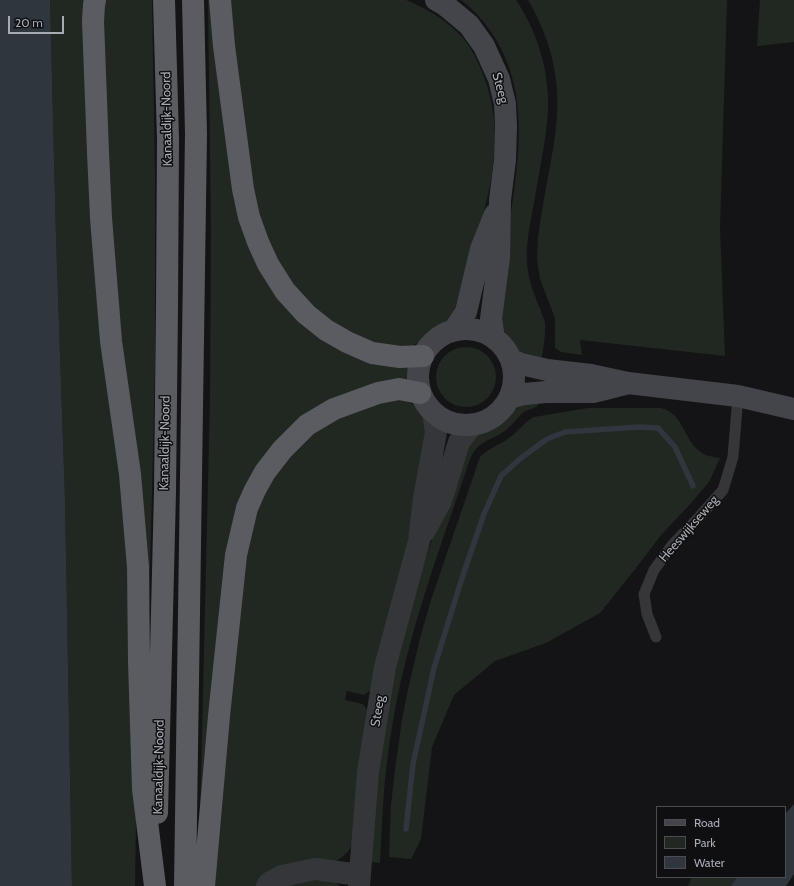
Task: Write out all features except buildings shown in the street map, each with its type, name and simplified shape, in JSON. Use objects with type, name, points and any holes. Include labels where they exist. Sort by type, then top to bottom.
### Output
[{"type":"highway","points":[[95,0],[93,21],[101,218],[111,341],[130,474],[138,566],[143,789],[156,886]]},
{"type":"highway","name":"Kanaaldijk-Noord","points":[[156,886],[168,307],[168,139],[164,0]]},
{"type":"highway","name":"Kanaaldijk-Noord","points":[[185,886],[196,134],[193,0]]},
{"type":"highway","points":[[220,0],[224,46],[243,189],[249,217],[268,264],[285,291],[306,314],[326,330],[347,342],[372,353],[400,357],[423,356]]},
{"type":"highway","points":[[204,886],[219,716],[236,554],[247,508],[255,490],[266,472],[282,450],[307,425],[334,409],[378,393],[399,389],[420,393]]},
{"type":"main road","name":"Steeg","points":[[436,0],[445,5],[469,25],[484,46],[499,79],[505,104],[505,160],[500,200],[499,257],[491,319],[494,338]]},
{"type":"main road","name":"Steeg","points":[[454,330],[466,312],[481,249],[500,200]]},
{"type":"main road","points":[[465,329],[485,332],[501,344],[507,351],[514,369],[515,379],[510,398],[503,408],[484,422],[472,425],[462,425],[451,423],[442,419],[433,413],[420,393],[418,380],[419,368],[423,356],[428,347],[436,340],[454,330],[465,329]]},
{"type":"main road","points":[[511,360],[547,370],[591,375],[628,383],[738,396],[794,409]]},
{"type":"main road","points":[[510,398],[524,394],[546,392],[593,392],[628,383]]},
{"type":"street","name":"Steeg","points":[[359,881],[368,772],[385,667],[419,541],[424,498],[436,432],[433,413]]},
{"type":"street","name":"Steeg","points":[[419,541],[441,501],[459,442],[472,425]]},
{"type":"street","points":[[267,886],[269,883],[282,876],[314,870],[359,881]]},
{"type":"lane","name":"Heeswijkseweg","points":[[656,637],[647,614],[644,594],[654,570],[673,544],[723,490],[734,457],[738,396]]},
{"type":"green space","points":[[50,0],[88,0],[124,484],[136,816],[135,886],[72,886],[65,499]]},
{"type":"green space","points":[[106,0],[152,0],[155,174],[155,367],[149,611],[117,333],[102,19]]},
{"type":"green space","points":[[208,0],[215,0],[269,280],[396,366],[411,368],[410,382],[379,385],[255,477],[200,817],[210,400],[211,231]]},
{"type":"green space","points":[[227,0],[406,0],[427,10],[446,22],[467,43],[485,80],[493,111],[495,143],[492,174],[465,294],[450,321],[434,330],[421,341],[410,347],[391,350],[325,320],[288,282],[257,216]]},
{"type":"green space","points":[[461,0],[516,0],[529,22],[539,46],[545,72],[548,98],[547,122],[544,148],[529,230],[527,253],[531,285],[545,322],[545,337],[541,363],[526,357],[519,352],[507,336],[501,322],[506,249],[518,159],[519,129],[517,100],[510,71],[498,43],[482,20]]},
{"type":"green space","points":[[528,0],[727,0],[720,228],[725,356],[580,340],[582,355],[561,352],[555,348],[555,318],[540,279],[537,260],[539,229],[556,132],[556,81],[547,41],[537,16]]},
{"type":"green space","points":[[760,0],[794,0],[794,42],[757,46]]},
{"type":"green space","points":[[466,347],[482,352],[487,356],[491,361],[496,377],[491,393],[487,398],[482,402],[466,407],[450,402],[445,398],[441,393],[436,377],[441,361],[445,356],[450,352]]},
{"type":"green space","points":[[382,399],[401,399],[411,403],[421,413],[427,431],[404,563],[371,690],[364,695],[347,691],[345,700],[363,704],[367,710],[354,841],[347,852],[336,861],[259,886],[212,886],[249,527],[276,470],[320,426]]},
{"type":"green space","points":[[540,402],[535,407],[522,414],[506,430],[481,444],[470,459],[432,571],[407,656],[396,702],[388,754],[380,863],[370,862],[372,829],[386,704],[423,565],[464,451],[477,435],[497,425],[520,406],[527,403]]},
{"type":"green space","points":[[588,408],[661,408],[669,411],[680,422],[696,448],[706,455],[720,458],[709,482],[661,535],[600,613],[546,643],[495,661],[454,695],[432,747],[421,839],[411,859],[389,857],[391,805],[395,769],[409,685],[431,600],[480,457],[509,438],[534,417]]},
{"type":"green space","points":[[296,878],[335,882],[340,886],[278,886]]},
{"type":"green space","points":[[692,878],[736,878],[731,886],[688,886]]},
{"type":"water","points":[[0,0],[50,0],[65,499],[72,886],[0,886]]},
{"type":"water","points":[[794,804],[794,874],[786,886],[731,886],[736,878],[786,878],[786,813]]},
{"type":"waterway","points":[[406,829],[413,764],[434,668],[484,514],[501,476],[521,458],[547,439],[565,432],[639,427],[658,428],[675,447],[693,486]]}]
